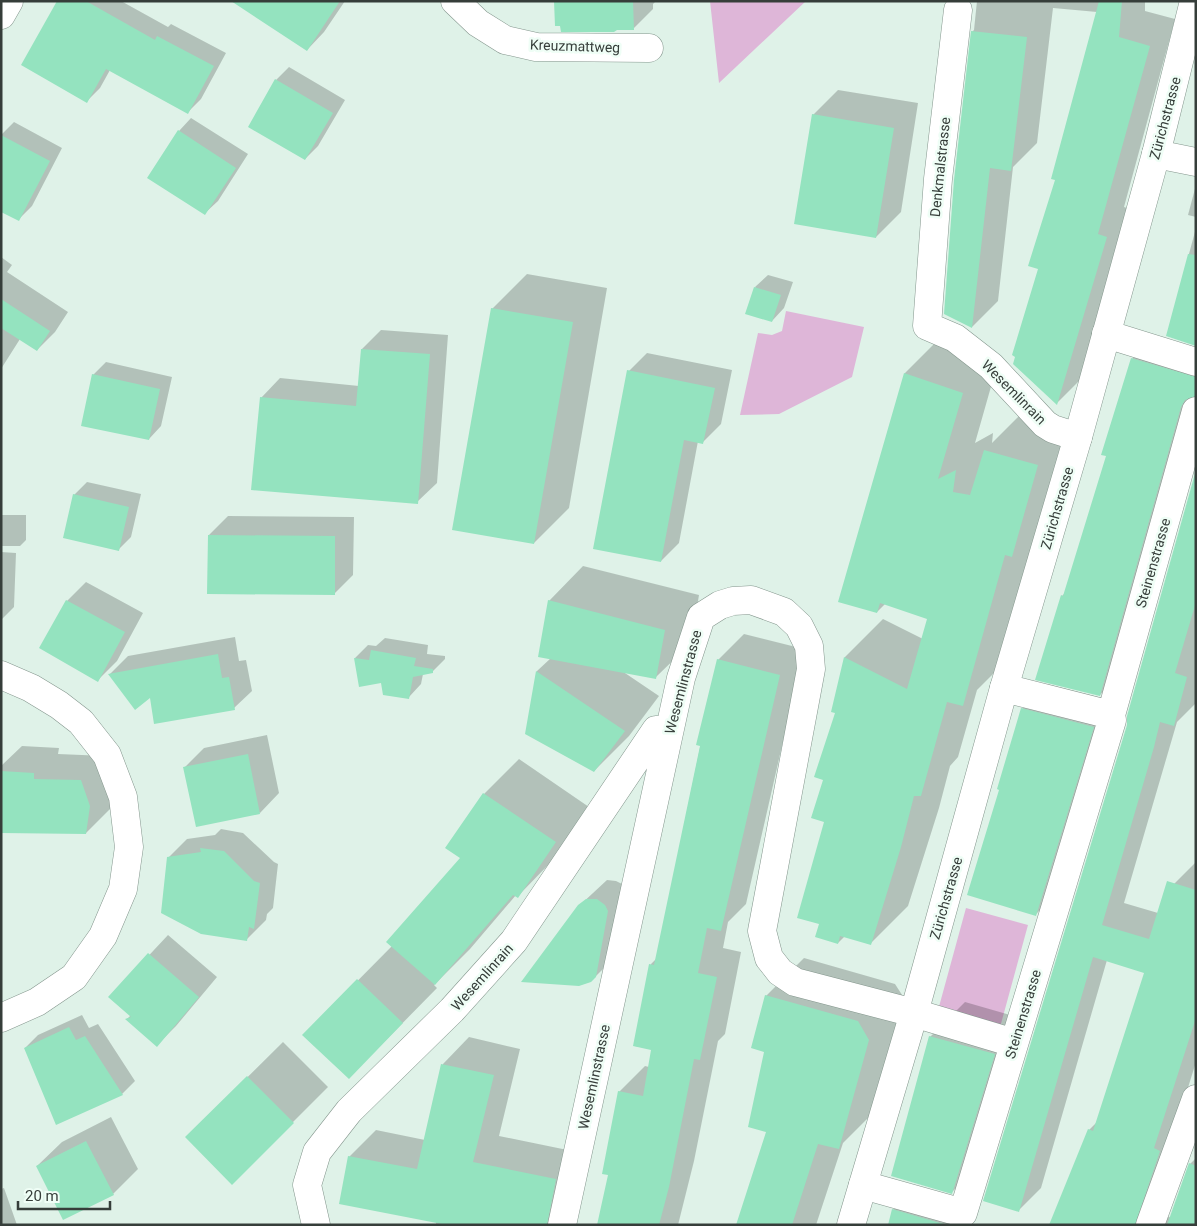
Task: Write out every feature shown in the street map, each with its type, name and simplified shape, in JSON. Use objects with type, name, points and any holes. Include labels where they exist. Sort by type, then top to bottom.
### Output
[{"type":"street","points":[[1,15],[9,1]]},
{"type":"street","name":"Kreuzmattweg","points":[[455,1],[478,24],[505,40],[536,47],[649,48]]},
{"type":"street","name":"Zürichstrasse","points":[[851,1225],[914,1013],[1004,688],[1078,437],[1156,154],[1194,1]]},
{"type":"street","name":"Denkmalstrasse","points":[[927,326],[938,179],[958,10]]},
{"type":"street","points":[[1156,154],[1196,162]]},
{"type":"street","name":"Wesemlinrain","points":[[927,326],[955,338],[991,366],[1045,424],[1053,429],[1078,437]]},
{"type":"street","points":[[1106,334],[1196,362]]},
{"type":"street","name":"Steinenstrasse","points":[[863,1185],[963,1213],[1112,720],[1111,715],[1196,411]]},
{"type":"street","name":"Wesemlinstrasse","points":[[562,1225],[681,678],[701,617],[720,605],[733,601],[751,600],[784,612],[799,626],[809,646],[811,669],[762,931],[769,958],[780,972],[795,982],[914,1013]]},
{"type":"street","points":[[1,675],[31,688],[59,705],[81,722],[107,755],[123,797],[129,847],[122,889],[103,936],[74,977],[37,1002],[1,1018]]},
{"type":"street","points":[[1004,688],[1111,715]]},
{"type":"street","name":"Wesemlinrain","points":[[316,1225],[307,1184],[317,1152],[349,1111],[452,1010],[514,941],[656,730],[670,731]]},
{"type":"street","points":[[914,1013],[1014,1043]]},
{"type":"street","points":[[1150,1225],[1196,1099]]},
{"type":"shaded area","points":[[710,1],[806,1],[719,83]]},
{"type":"shaded area","points":[[786,311],[864,327],[852,377],[779,414],[740,415],[758,333],[772,335],[782,331]]},
{"type":"shaded area","points":[[966,908],[1028,925],[999,1031],[937,1014]]},
{"type":"building","points":[[57,1],[86,1],[155,40],[157,36],[214,66],[188,114],[106,69],[87,103],[21,65]]},
{"type":"building","points":[[231,1],[340,1],[307,51]]},
{"type":"building","points":[[554,1],[633,1],[634,30],[561,32],[560,26],[555,26]]},
{"type":"building","points":[[1099,1],[1122,1],[1119,37],[1150,46],[1098,234],[1107,237],[1057,405],[1013,364],[1015,357],[1012,355],[1038,269],[1028,266],[1055,180],[1051,179]]},
{"type":"building","points":[[971,31],[1027,37],[1011,171],[990,168],[972,328],[944,314],[954,180]]},
{"type":"building","points":[[275,79],[333,113],[305,160],[248,127]]},
{"type":"building","points":[[812,114],[894,128],[876,238],[794,224]]},
{"type":"building","points":[[178,130],[236,168],[205,215],[147,178]]},
{"type":"building","points":[[1,135],[50,161],[19,221],[1,212]]},
{"type":"building","points":[[1188,254],[1196,255],[1196,346],[1166,336]]},
{"type":"building","points":[[754,287],[781,295],[772,322],[745,314]]},
{"type":"building","points":[[1,299],[50,331],[37,351],[1,328]]},
{"type":"building","points":[[491,308],[573,322],[534,544],[452,530]]},
{"type":"building","points":[[361,349],[430,354],[418,504],[251,490],[260,397],[356,406]]},
{"type":"building","points":[[1131,358],[1196,377],[1196,396],[1185,400],[1181,407],[1100,696],[1035,680],[1106,456],[1101,455]]},
{"type":"building","points":[[627,370],[715,388],[703,444],[684,440],[661,562],[593,549]]},
{"type":"building","points":[[904,373],[963,393],[938,479],[956,470],[953,492],[970,495],[984,450],[1038,465],[1012,557],[1005,555],[963,706],[947,702],[921,796],[914,796],[901,847],[871,945],[840,936],[838,944],[815,937],[819,924],[797,918],[824,822],[811,818],[823,780],[814,777],[835,713],[831,712],[844,657],[907,689],[927,619],[880,603],[877,613],[838,602]]},
{"type":"building","points":[[92,374],[160,389],[149,440],[81,426]]},
{"type":"building","points":[[1196,470],[1196,602],[1175,673],[1187,677],[1174,726],[1160,722],[1102,925],[1149,939],[1167,881],[1196,890],[1196,1018],[1154,1148],[1160,1151],[1135,1225],[1049,1225],[1088,1129],[1093,1131],[1144,973],[1093,957],[1019,1212],[983,1201],[1127,725],[1127,716]]},
{"type":"building","points":[[73,494],[129,507],[119,551],[63,538]]},
{"type":"building","points":[[208,535],[335,536],[335,595],[207,594]]},
{"type":"building","points":[[66,600],[125,632],[98,682],[39,648]]},
{"type":"building","points":[[548,600],[665,630],[656,679],[538,657]]},
{"type":"building","points":[[371,650],[416,658],[414,666],[433,669],[433,673],[413,677],[409,699],[383,695],[381,683],[359,687],[354,658],[369,660]]},
{"type":"building","points":[[218,654],[222,678],[229,677],[235,710],[154,724],[150,698],[135,710],[108,674]]},
{"type":"building","points":[[717,659],[780,675],[721,931],[707,928],[698,973],[717,977],[700,1060],[694,1059],[669,1187],[659,1225],[597,1225],[608,1175],[602,1174],[618,1091],[643,1096],[651,1050],[633,1046],[649,964],[654,965],[700,746],[696,745]]},
{"type":"building","points":[[536,671],[625,731],[594,772],[525,734]]},
{"type":"building","points":[[1021,708],[1094,727],[1036,916],[967,895],[999,790],[997,789]]},
{"type":"building","points":[[248,754],[260,814],[196,827],[183,767]]},
{"type":"building","points":[[1,771],[34,773],[34,779],[81,780],[90,806],[86,834],[1,833]]},
{"type":"building","points":[[483,793],[556,842],[518,898],[513,895],[435,985],[386,942],[460,858],[445,848]]},
{"type":"building","points":[[200,848],[224,851],[254,881],[260,883],[254,929],[249,927],[247,941],[201,934],[161,913],[167,857],[201,852]]},
{"type":"building","points":[[586,899],[597,899],[605,905],[608,911],[596,977],[591,982],[579,986],[521,982],[578,905]]},
{"type":"building","points":[[148,953],[199,997],[157,1047],[125,1019],[131,1017],[108,997]]},
{"type":"building","points":[[357,979],[403,1023],[349,1079],[302,1035]]},
{"type":"building","points":[[765,995],[858,1021],[869,1040],[839,1149],[818,1144],[792,1225],[736,1225],[766,1132],[748,1127],[764,1052],[751,1048]]},
{"type":"building","points":[[69,1027],[76,1040],[85,1036],[123,1095],[56,1125],[24,1048]]},
{"type":"building","points":[[929,1036],[995,1054],[952,1194],[891,1176]]},
{"type":"building","points":[[441,1064],[494,1075],[473,1162],[556,1179],[547,1225],[447,1225],[339,1204],[348,1156],[417,1169]]},
{"type":"building","points":[[247,1076],[294,1123],[232,1185],[185,1137]]},
{"type":"building","points":[[86,1141],[114,1195],[63,1220],[36,1166]]},
{"type":"building","points":[[1189,1163],[1196,1166],[1196,1225],[1167,1225]]},
{"type":"building","points":[[892,1209],[947,1225],[888,1225]]}]
